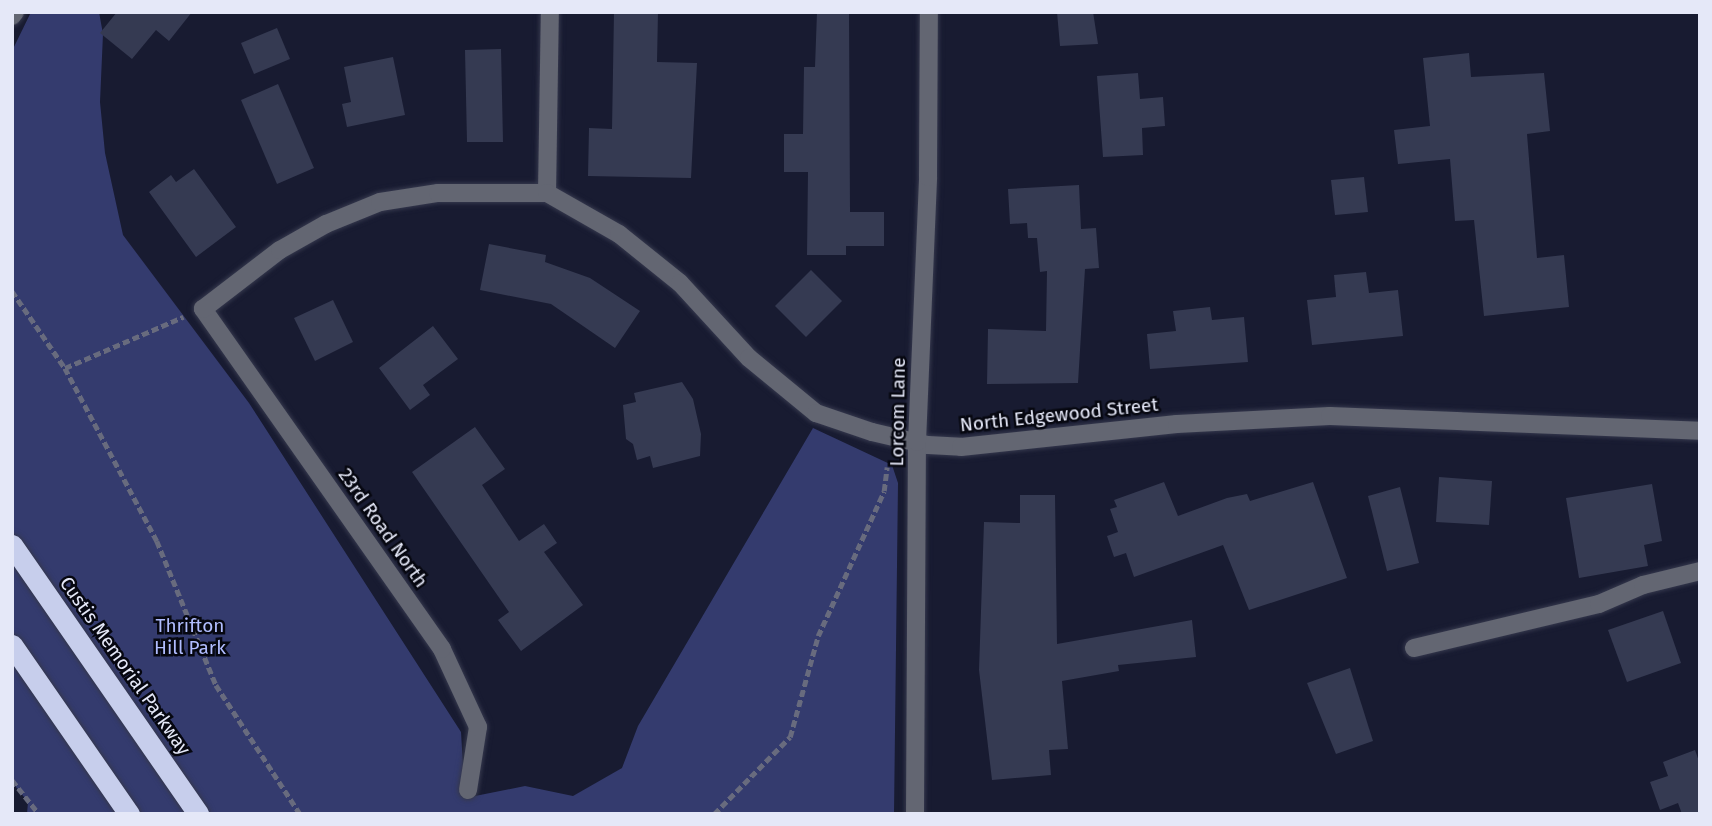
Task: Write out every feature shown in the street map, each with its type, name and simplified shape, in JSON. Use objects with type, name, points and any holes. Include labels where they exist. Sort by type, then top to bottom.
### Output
[{"type":"highway","name":"Custis Memorial Parkway","points":[[12,545],[198,814]]},
{"type":"highway","points":[[12,645],[129,814]]},
{"type":"street","points":[[547,193],[550,12]]},
{"type":"street","name":"Lorcom Lane","points":[[915,814],[917,442],[929,177],[929,12]]},
{"type":"street","name":"North Edgewood Street","points":[[204,309],[280,250],[326,224],[380,202],[438,193],[547,193],[619,234],[680,283],[749,358],[816,413],[917,442],[961,447],[1177,424],[1317,417],[1700,431]]},
{"type":"street","name":"23rd Road North","points":[[204,309],[442,649],[478,727],[468,790]]},
{"type":"street","points":[[1415,648],[1599,604],[1643,585],[1700,572]]},
{"type":"path","points":[[12,291],[65,368],[157,541],[216,685],[300,814]]},
{"type":"path","points":[[65,368],[204,309]]},
{"type":"path","points":[[714,814],[790,737],[818,636],[884,491],[887,467]]},
{"type":"path","points":[[12,780],[37,813]]},
{"type":"green space","name":"Thrifton Hill Park","points":[[31,12],[99,12],[103,34],[100,102],[105,153],[123,235],[249,403],[461,732],[465,798],[525,786],[573,796],[622,768],[638,726],[813,428],[892,465],[898,483],[894,814],[27,814],[28,802],[12,782],[12,51]]},
{"type":"building","points":[[117,12],[192,12],[169,41],[156,30],[132,59],[100,33]]},
{"type":"building","points":[[614,12],[658,12],[657,62],[697,63],[691,178],[588,176],[589,128],[612,129]]},
{"type":"building","points":[[817,12],[849,12],[850,212],[884,212],[884,246],[846,246],[846,255],[807,255],[808,172],[784,172],[784,134],[803,134],[804,67],[815,67]]},
{"type":"building","points":[[1057,12],[1093,12],[1098,44],[1060,46]]},
{"type":"building","points":[[277,28],[290,59],[254,74],[241,43]]},
{"type":"building","points":[[501,49],[503,142],[467,142],[465,50]]},
{"type":"building","points":[[1469,53],[1471,77],[1544,73],[1550,131],[1527,134],[1537,258],[1564,255],[1569,307],[1484,316],[1474,220],[1455,221],[1450,159],[1398,164],[1394,130],[1430,126],[1423,58]]},
{"type":"building","points":[[393,57],[405,115],[347,127],[342,104],[351,102],[344,67]]},
{"type":"building","points":[[1138,73],[1140,99],[1163,97],[1165,126],[1142,128],[1143,155],[1103,157],[1097,76]]},
{"type":"building","points":[[278,84],[314,168],[277,184],[241,100]]},
{"type":"building","points":[[194,169],[236,227],[196,257],[149,192],[171,175],[176,182]]},
{"type":"building","points":[[1364,177],[1368,212],[1335,215],[1331,180]]},
{"type":"building","points":[[1079,185],[1081,229],[1096,228],[1099,268],[1085,269],[1078,383],[987,384],[988,329],[1046,331],[1047,271],[1040,272],[1037,238],[1028,238],[1027,223],[1010,224],[1008,189]]},
{"type":"building","points":[[489,244],[546,255],[545,262],[590,278],[640,311],[615,348],[551,304],[480,290]]},
{"type":"building","points":[[811,270],[842,301],[806,337],[775,306]]},
{"type":"building","points":[[1366,272],[1369,293],[1398,290],[1403,336],[1312,345],[1307,300],[1336,297],[1334,275]]},
{"type":"building","points":[[333,300],[353,342],[315,361],[294,318]]},
{"type":"building","points":[[1210,307],[1212,320],[1244,317],[1248,362],[1150,369],[1147,334],[1176,331],[1173,311]]},
{"type":"building","points":[[433,326],[458,359],[423,385],[430,395],[410,410],[379,368]]},
{"type":"building","points":[[682,382],[693,399],[701,434],[700,456],[653,468],[650,456],[637,460],[633,444],[626,439],[623,405],[636,402],[634,393]]},
{"type":"building","points":[[475,427],[505,469],[482,485],[519,541],[544,524],[557,543],[544,552],[583,605],[521,651],[498,620],[509,612],[412,472]]},
{"type":"building","points":[[1439,477],[1492,481],[1489,525],[1436,522]]},
{"type":"building","points":[[1164,482],[1178,516],[1227,498],[1247,494],[1250,501],[1313,482],[1347,578],[1249,610],[1223,545],[1134,577],[1126,553],[1114,557],[1107,536],[1118,532],[1110,509],[1117,507],[1114,500]]},
{"type":"building","points":[[1652,484],[1662,541],[1644,545],[1648,566],[1579,578],[1566,498]]},
{"type":"building","points":[[1400,487],[1419,563],[1387,571],[1368,496]]},
{"type":"building","points":[[1020,495],[1055,495],[1057,644],[1192,620],[1196,657],[1118,665],[1119,671],[1062,681],[1068,749],[1049,750],[1051,775],[992,780],[979,670],[984,522],[1020,523]]},
{"type":"building","points":[[1663,611],[1681,663],[1627,682],[1608,630]]},
{"type":"building","points":[[1350,668],[1373,741],[1336,754],[1307,683]]},
{"type":"building","points":[[1695,750],[1700,764],[1700,814],[1682,814],[1678,803],[1660,810],[1650,782],[1668,776],[1663,762]]}]
